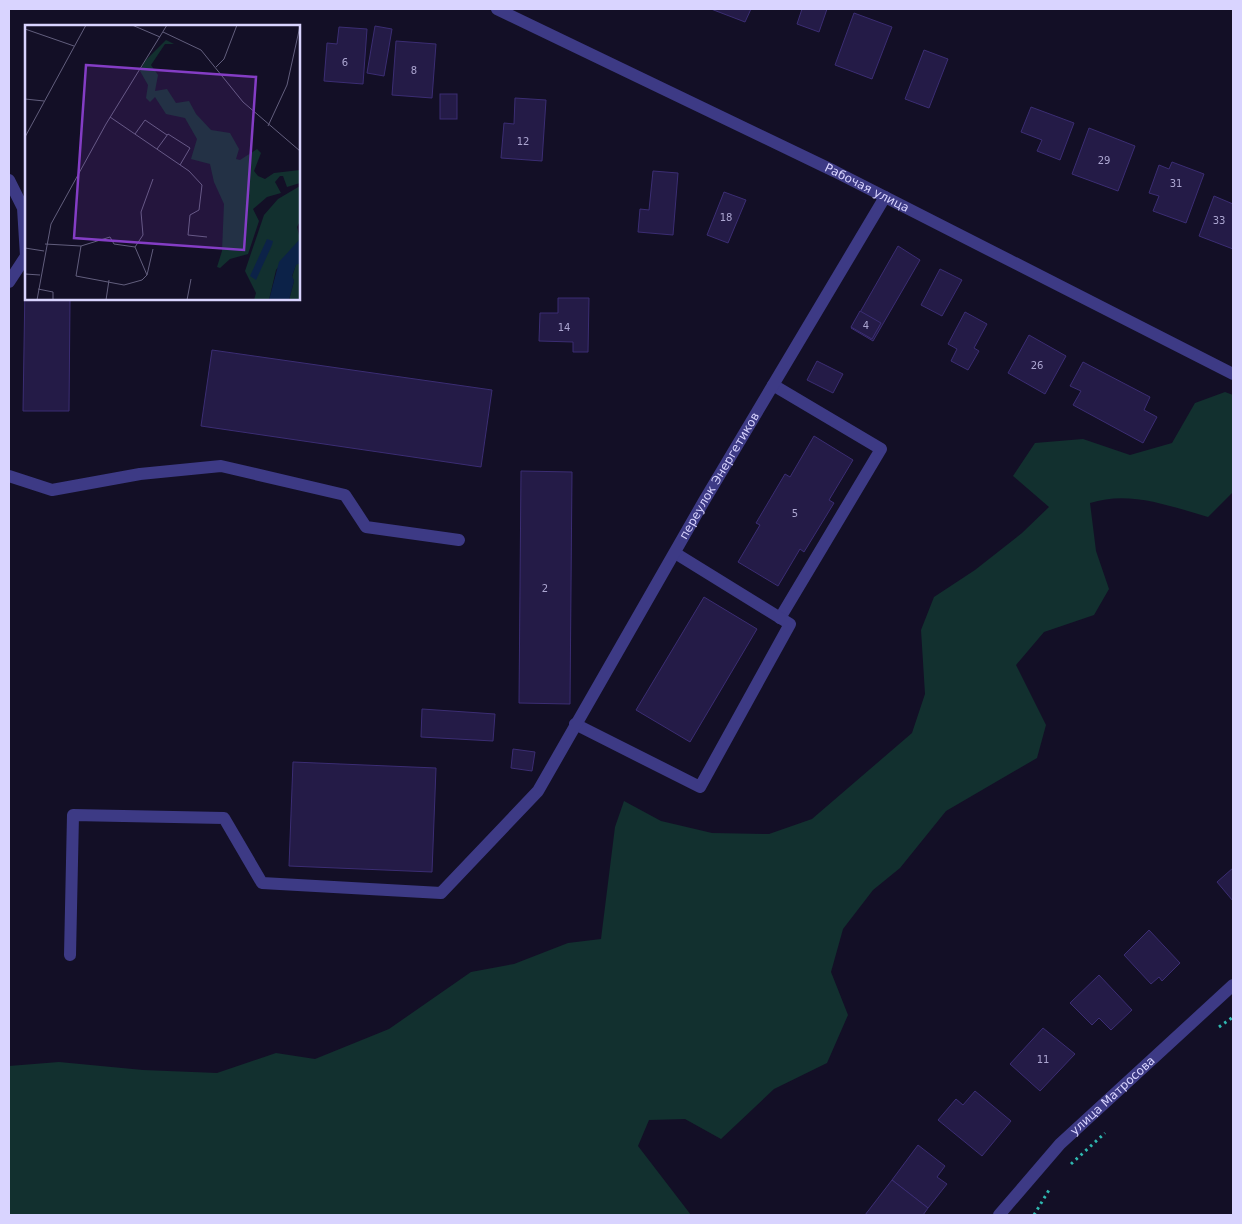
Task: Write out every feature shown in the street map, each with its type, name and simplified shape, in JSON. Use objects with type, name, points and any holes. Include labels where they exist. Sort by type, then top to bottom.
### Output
[{"type":"street","name":"Рабочая улица","points":[[497,9],[885,197],[1233,374]]},
{"type":"street","points":[[9,180],[22,208],[25,244]]},
{"type":"street","name":"переулок Энергетиков","points":[[70,955],[73,815],[224,818],[262,883],[441,893],[538,791],[674,553],[885,197]]},
{"type":"street","points":[[9,282],[25,258]]},
{"type":"street","points":[[773,385],[882,449],[780,618]]},
{"type":"street","points":[[9,476],[52,490],[140,474],[221,466],[345,495],[366,527],[459,540]]},
{"type":"street","points":[[575,724],[700,787],[790,624],[674,553]]},
{"type":"street","name":"улица Матросова","points":[[999,1215],[1060,1144],[1233,984]]},
{"type":"path","points":[[1213,1031],[1233,1017]]},
{"type":"path","points":[[1070,1165],[1106,1132]]},
{"type":"path","points":[[1034,1215],[1052,1186]]},
{"type":"green space","points":[[1225,392],[1233,395],[1233,492],[1208,517],[1164,504],[1134,499],[1105,499],[1090,503],[1096,551],[1109,589],[1094,615],[1044,632],[1016,665],[1046,725],[1037,758],[946,811],[900,868],[873,890],[843,929],[831,972],[848,1015],[827,1063],[774,1089],[721,1139],[685,1119],[649,1120],[638,1146],[691,1215],[9,1215],[9,1066],[59,1062],[143,1070],[217,1073],[276,1053],[315,1059],[389,1029],[471,972],[514,964],[568,943],[601,939],[615,827],[624,801],[661,821],[712,833],[769,834],[812,819],[912,733],[925,694],[921,630],[934,597],[975,570],[1022,533],[1049,507],[1013,476],[1035,443],[1083,439],[1130,455],[1172,443],[1195,403]]},
{"type":"building","points":[[711,9],[751,9],[745,22]]},
{"type":"building","points":[[802,9],[827,9],[819,32],[797,24]]},
{"type":"building","points":[[854,13],[892,27],[872,79],[835,65]]},
{"type":"building","points":[[375,26],[392,29],[384,76],[367,73]]},
{"type":"building","points":[[339,27],[367,29],[363,84],[324,81],[327,43],[337,44]]},
{"type":"building","points":[[396,41],[436,44],[432,98],[392,95]]},
{"type":"building","points":[[924,50],[948,59],[929,108],[905,99]]},
{"type":"building","points":[[440,94],[457,94],[457,119],[440,119]]},
{"type":"building","points":[[515,98],[546,100],[542,161],[501,158],[504,123],[514,124]]},
{"type":"building","points":[[1031,107],[1074,123],[1060,160],[1037,151],[1042,140],[1021,132]]},
{"type":"building","points":[[1089,128],[1135,146],[1118,191],[1072,174]]},
{"type":"building","points":[[1172,162],[1204,174],[1186,223],[1153,211],[1159,196],[1149,193],[1159,165],[1169,169]]},
{"type":"building","points":[[653,171],[678,173],[673,235],[638,232],[640,209],[649,210]]},
{"type":"building","points":[[724,192],[746,200],[728,243],[707,235]]},
{"type":"building","points":[[1214,196],[1233,204],[1233,249],[1199,236]]},
{"type":"building","points":[[898,246],[920,260],[873,341],[851,328]]},
{"type":"building","points":[[940,269],[962,280],[942,316],[921,305]]},
{"type":"building","points":[[25,284],[25,300],[70,300],[69,411],[23,411]]},
{"type":"building","points":[[558,298],[589,298],[588,352],[573,352],[573,342],[539,341],[540,313],[558,313]]},
{"type":"building","points":[[860,311],[881,323],[872,339],[851,327]]},
{"type":"building","points":[[965,312],[987,324],[974,348],[979,351],[968,370],[951,361],[957,349],[948,344]]},
{"type":"building","points":[[1029,335],[1066,356],[1045,394],[1008,373]]},
{"type":"building","points":[[212,350],[492,390],[481,467],[201,426]]},
{"type":"building","points":[[817,361],[843,374],[833,393],[807,380]]},
{"type":"building","points":[[1083,362],[1150,397],[1144,410],[1157,417],[1143,443],[1073,405],[1081,391],[1070,386]]},
{"type":"building","points":[[814,436],[853,460],[829,500],[834,503],[804,552],[800,549],[778,586],[738,562],[760,525],[756,523],[785,474],[790,477]]},
{"type":"building","points":[[521,471],[572,472],[570,704],[519,703]]},
{"type":"building","points":[[704,597],[757,629],[690,742],[636,710]]},
{"type":"building","points":[[422,709],[495,714],[493,741],[421,737]]},
{"type":"building","points":[[513,749],[535,752],[532,771],[511,768]]},
{"type":"building","points":[[293,762],[436,768],[432,872],[289,866]]},
{"type":"building","points":[[1233,868],[1233,901],[1217,882]]},
{"type":"building","points":[[1149,930],[1180,963],[1162,981],[1159,977],[1151,984],[1124,955]]},
{"type":"building","points":[[1099,975],[1132,1010],[1111,1030],[1099,1018],[1092,1025],[1070,1003]]},
{"type":"building","points":[[1043,1028],[1075,1054],[1040,1091],[1010,1064]]},
{"type":"building","points":[[975,1091],[1011,1121],[982,1156],[938,1120],[956,1099],[963,1105]]},
{"type":"building","points":[[918,1145],[945,1166],[937,1177],[947,1184],[928,1208],[892,1180]]},
{"type":"building","points":[[892,1180],[928,1208],[923,1215],[865,1215]]}]
